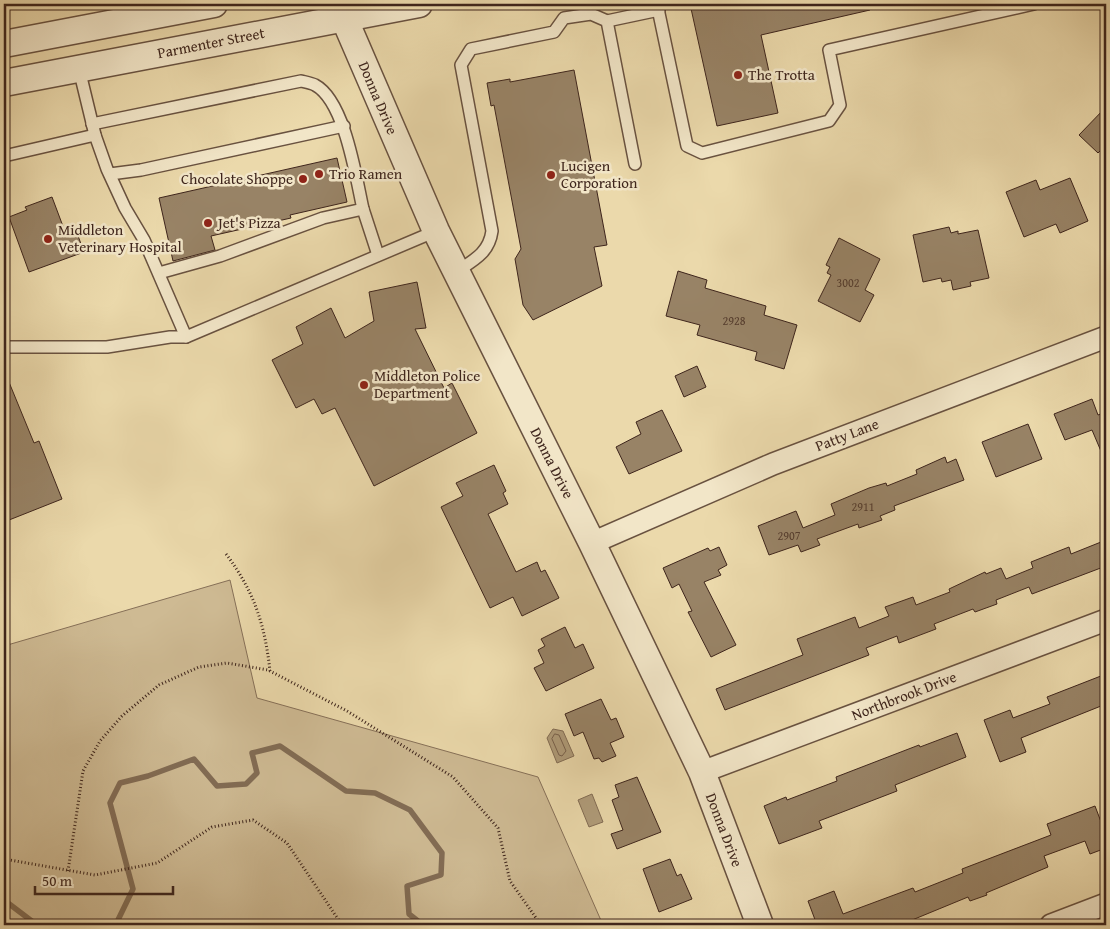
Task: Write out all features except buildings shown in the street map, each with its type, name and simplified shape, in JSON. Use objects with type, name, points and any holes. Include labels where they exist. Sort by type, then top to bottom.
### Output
[{"type":"street","points":[[4,44],[214,4]]},
{"type":"street","name":"Parmenter Street","points":[[4,83],[79,69],[341,10],[419,4]]},
{"type":"street","name":"Donna Drive","points":[[341,10],[436,231],[592,542],[702,772],[760,925]]},
{"type":"street","name":"Patty Lane","points":[[592,542],[773,464],[1106,336]]},
{"type":"street","name":"Northbrook Drive","points":[[702,772],[1106,620]]},
{"type":"street","points":[[1051,925],[1106,904]]},
{"type":"lane","points":[[456,272],[479,257],[487,248],[492,230],[461,64],[471,49],[554,32],[564,18],[592,14],[607,20],[658,7],[687,146],[702,153],[829,121],[840,106],[829,50],[1034,4]]},
{"type":"lane","points":[[607,20],[634,164]]},
{"type":"lane","points":[[79,69],[93,130],[110,174],[159,273],[186,337]]},
{"type":"lane","points":[[4,156],[93,130],[301,80],[316,85],[326,94],[344,126],[363,209],[378,255]]},
{"type":"lane","points":[[110,174],[141,170],[344,126]]},
{"type":"lane","points":[[159,273],[220,256],[323,218],[363,209]]},
{"type":"lane","points":[[4,347],[79,345],[106,347],[170,337],[186,337],[436,231]]},
{"type":"path","points":[[226,554],[253,595],[267,642],[270,672]]},
{"type":"path","points":[[68,871],[83,771],[100,740],[122,716],[159,685],[199,666],[227,662],[270,672],[347,711],[453,777],[498,828],[510,881],[540,925]]},
{"type":"path","points":[[4,860],[95,876],[157,863],[212,827],[253,820],[287,843],[342,925]]},
{"type":"shaded area","points":[[230,580],[257,698],[538,777],[603,925],[4,925],[4,646]]},
{"type":"water","points":[[553,729],[563,731],[574,756],[557,763],[547,738]]},
{"type":"water","points":[[592,794],[603,822],[589,827],[578,800]]},
{"type":"waterway","points":[[113,925],[117,922],[133,889],[110,803],[120,783],[148,776],[194,759],[217,786],[246,784],[257,773],[252,753],[280,746],[346,791],[375,793],[410,810],[442,853],[441,875],[407,886],[409,914],[423,925]]},
{"type":"waterway","points":[[4,900],[37,925]]},
{"type":"place","name":"The Trotta","points":[[738,75]]},
{"type":"place","name":"Trio Ramen","points":[[319,174]]},
{"type":"place","name":"Lucigen Corporation","points":[[551,175]]},
{"type":"place","name":"Chocolate Shoppe","points":[[303,179]]},
{"type":"place","name":"Jet's Pizza","points":[[208,223]]},
{"type":"place","name":"Middleton Veterinary Hospital","points":[[48,239]]},
{"type":"place","name":"Middleton Police Department","points":[[364,385]]}]
